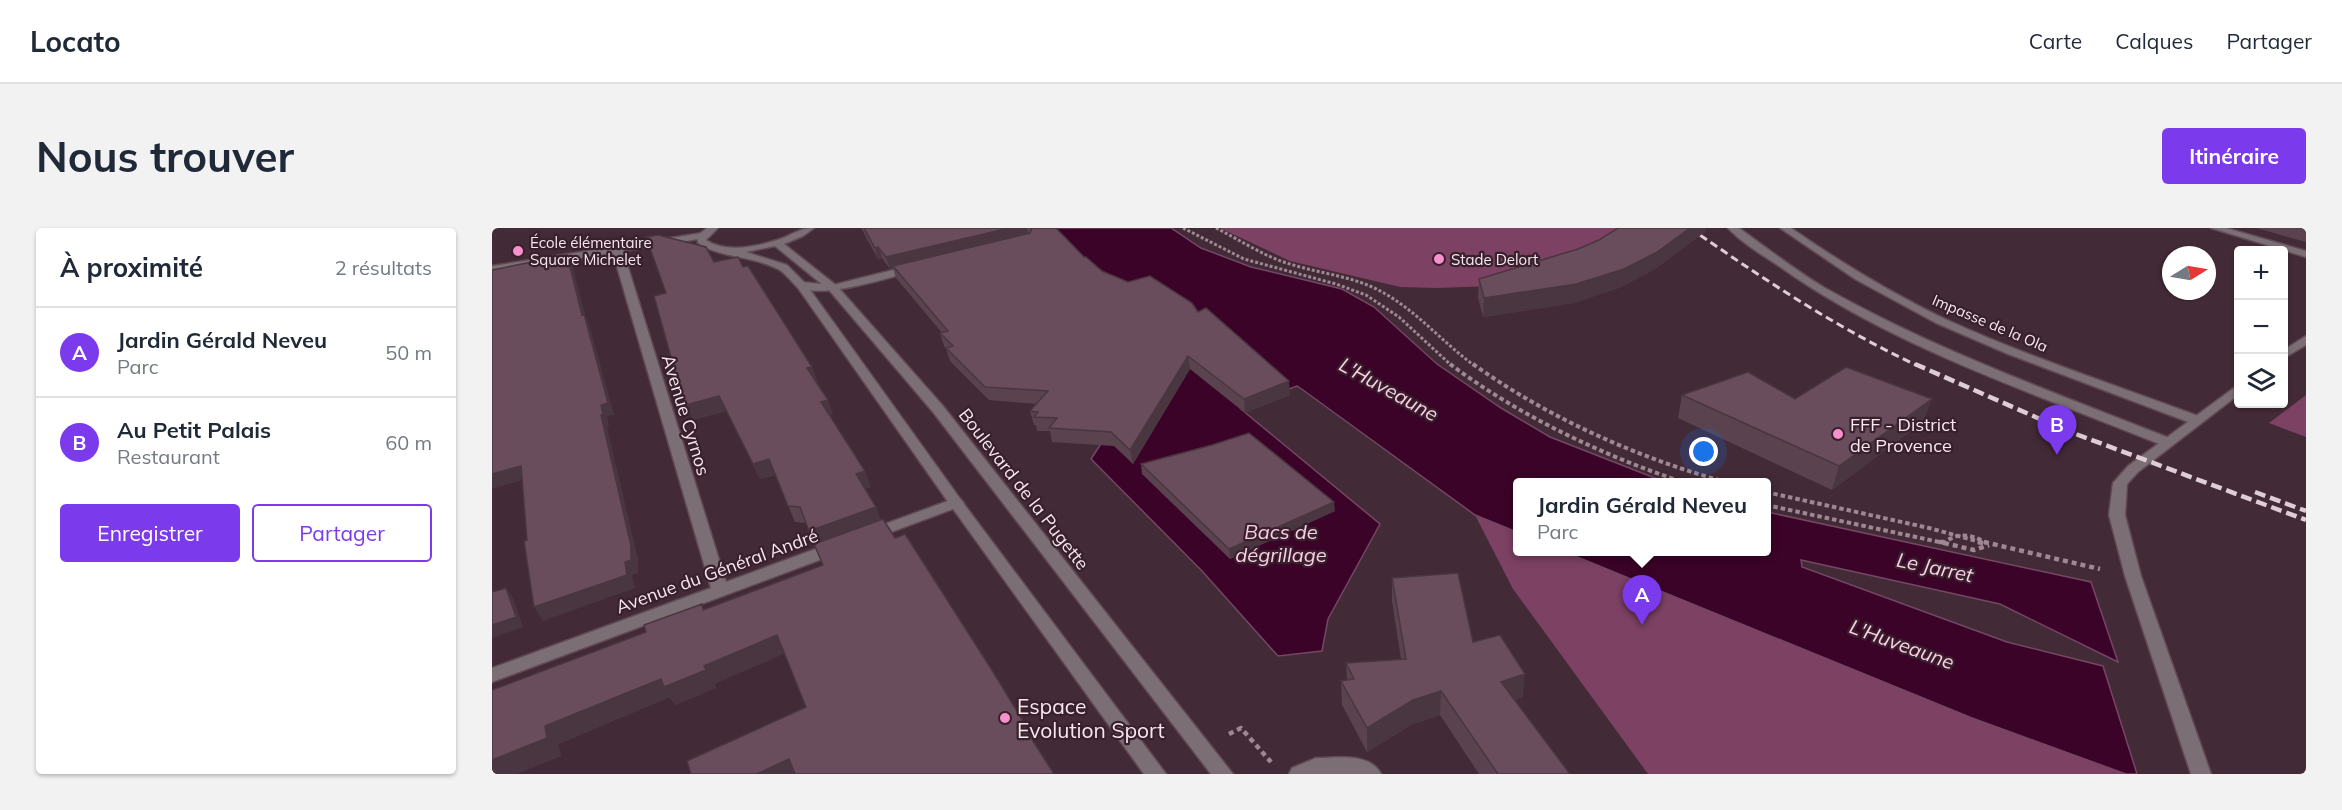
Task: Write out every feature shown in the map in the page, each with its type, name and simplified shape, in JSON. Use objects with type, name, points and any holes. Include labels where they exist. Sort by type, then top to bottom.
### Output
[{"type":"street","points":[[492,269],[702,236],[713,228]]},
{"type":"street","points":[[726,249],[777,243],[792,238],[808,228]]},
{"type":"street","points":[[1732,228],[1820,289],[1886,325],[1952,356],[2167,442]]},
{"type":"street","name":"Impasse de la Ola","points":[[1785,228],[1835,263],[1905,303],[1987,342],[2196,420]]},
{"type":"street","points":[[2216,228],[2306,254]]},
{"type":"street","points":[[702,236],[701,241],[705,245],[726,249],[783,267],[801,285],[956,503],[1156,774]]},
{"type":"street","name":"Boulevard de la Pugette","points":[[777,243],[833,288],[938,410],[1223,774]]},
{"type":"street","name":"Avenue Cyrnos","points":[[617,249],[720,590]]},
{"type":"street","points":[[801,285],[833,288],[926,265]]},
{"type":"street","points":[[2284,354],[2306,339]]},
{"type":"street","points":[[2201,774],[2133,576],[2116,515],[2120,483],[2133,469],[2234,392]]},
{"type":"street","name":"Avenue du Général André","points":[[492,675],[956,503]]},
{"type":"street","points":[[1299,774],[1316,766],[1360,766],[1371,774]]},
{"type":"path","points":[[1183,228],[1211,246],[1244,259],[1282,271],[1339,284],[1368,296],[1390,309],[1447,362],[1495,396],[1556,431],[1674,478]]},
{"type":"path","points":[[1216,228],[1288,264],[1358,281],[1383,292],[1428,325],[1451,348],[1511,391],[1591,433],[1675,468],[1711,478]]},
{"type":"path","points":[[1771,493],[1929,528],[1952,536],[1972,535],[1990,545],[2133,576]]},
{"type":"path","points":[[1771,506],[1974,549],[1990,545]]},
{"type":"path","points":[[1944,543],[1952,536]]},
{"type":"path","points":[[1241,728],[1274,766]]},
{"type":"shaded area","name":"Stade Delort","points":[[1220,228],[1633,228],[1492,286],[1438,288],[1400,287],[1290,261]]},
{"type":"shaded area","points":[[2306,395],[2306,437],[2269,423]]},
{"type":"shaded area","points":[[1475,515],[1513,530],[1513,556],[1575,556],[1972,718],[2126,774],[1648,774],[1513,589]]},
{"type":"water","name":"L'Huveaune","points":[[1053,228],[1171,228],[1201,248],[1251,267],[1342,289],[1374,307],[1437,364],[1501,408],[1550,437],[1655,478],[1513,478],[1513,530],[1475,515],[1297,386],[1286,390],[1134,290],[1093,266]]},
{"type":"water","name":"Bacs de dégrillage","points":[[1189,352],[1242,410],[1380,524],[1328,619],[1322,651],[1278,656],[1202,571],[1091,459],[1143,380]]},
{"type":"water","points":[[1771,513],[2091,582],[2118,662],[2000,604],[1801,560],[1802,567],[2007,642],[2103,666],[2137,774],[2126,774],[1972,718],[1575,556],[1771,556]]},
{"type":"building","points":[[864,228],[1009,228],[886,257],[878,247],[875,248]]},
{"type":"building","points":[[1032,228],[1056,228],[1084,257],[1102,271],[1128,282],[1150,276],[1192,303],[1198,312],[1206,308],[1289,381],[1244,399],[1188,356],[1130,450],[1111,432],[1049,428],[1057,418],[1034,417],[1038,412],[1030,411],[1048,391],[985,387],[946,348],[953,346],[940,333],[948,331],[893,266],[1030,233]]},
{"type":"building","points":[[1618,228],[1690,228],[1657,252],[1624,269],[1576,284],[1484,298],[1479,279],[1578,249]]},
{"type":"building","points":[[658,235],[706,247],[714,262],[738,257],[743,267],[748,266],[812,367],[807,368],[828,400],[821,402],[865,471],[856,474],[876,507],[809,531],[800,507],[788,506],[769,459],[753,464],[719,396],[686,405],[654,296],[666,293],[646,237]]},
{"type":"building","points":[[567,255],[608,403],[601,405],[603,414],[601,415],[631,546],[631,560],[625,562],[627,575],[534,607],[524,541],[527,540],[521,466],[492,474],[492,270]]},
{"type":"building","points":[[1846,367],[1932,399],[1839,466],[1682,395],[1748,372],[1795,399]]},
{"type":"building","points":[[1249,433],[1334,502],[1229,549],[1141,464]]},
{"type":"building","points":[[883,519],[895,538],[905,534],[990,667],[1054,774],[795,774],[789,759],[757,774],[691,774],[687,761],[806,707],[777,635],[704,666],[706,670],[664,687],[661,679],[545,726],[547,738],[492,760],[492,690],[646,632],[644,625],[702,604],[703,610],[823,565],[814,544]]},
{"type":"building","points":[[1458,573],[1473,642],[1500,635],[1525,674],[1501,682],[1570,774],[1498,774],[1441,691],[1413,700],[1367,728],[1341,681],[1354,679],[1346,663],[1406,659],[1392,578]]},
{"type":"building","points":[[506,588],[516,617],[492,625],[492,592]]},
{"type":"railway","points":[[1690,228],[1801,302],[1858,336],[1918,366]]},
{"type":"railway","points":[[1915,364],[2065,430],[2306,520]]},
{"type":"railway","points":[[2255,492],[2306,511]]},
{"type":"place","name":"École élémentaire Square Michelet","points":[[518,251]]},
{"type":"place","name":"Stade Delort","points":[[1439,259]]},
{"type":"place","name":"FFF - District de Provence","points":[[1838,434]]},
{"type":"place","name":"Au Petit Palais","points":[[2057,455]]},
{"type":"place","name":"Jardin Gérald Neveu","points":[[1642,625]]},
{"type":"place","name":"Espace Evolution Sport","points":[[1005,718]]},
{"type":"water label","name":"Le Jarret","points":[[1935,567]]}]
